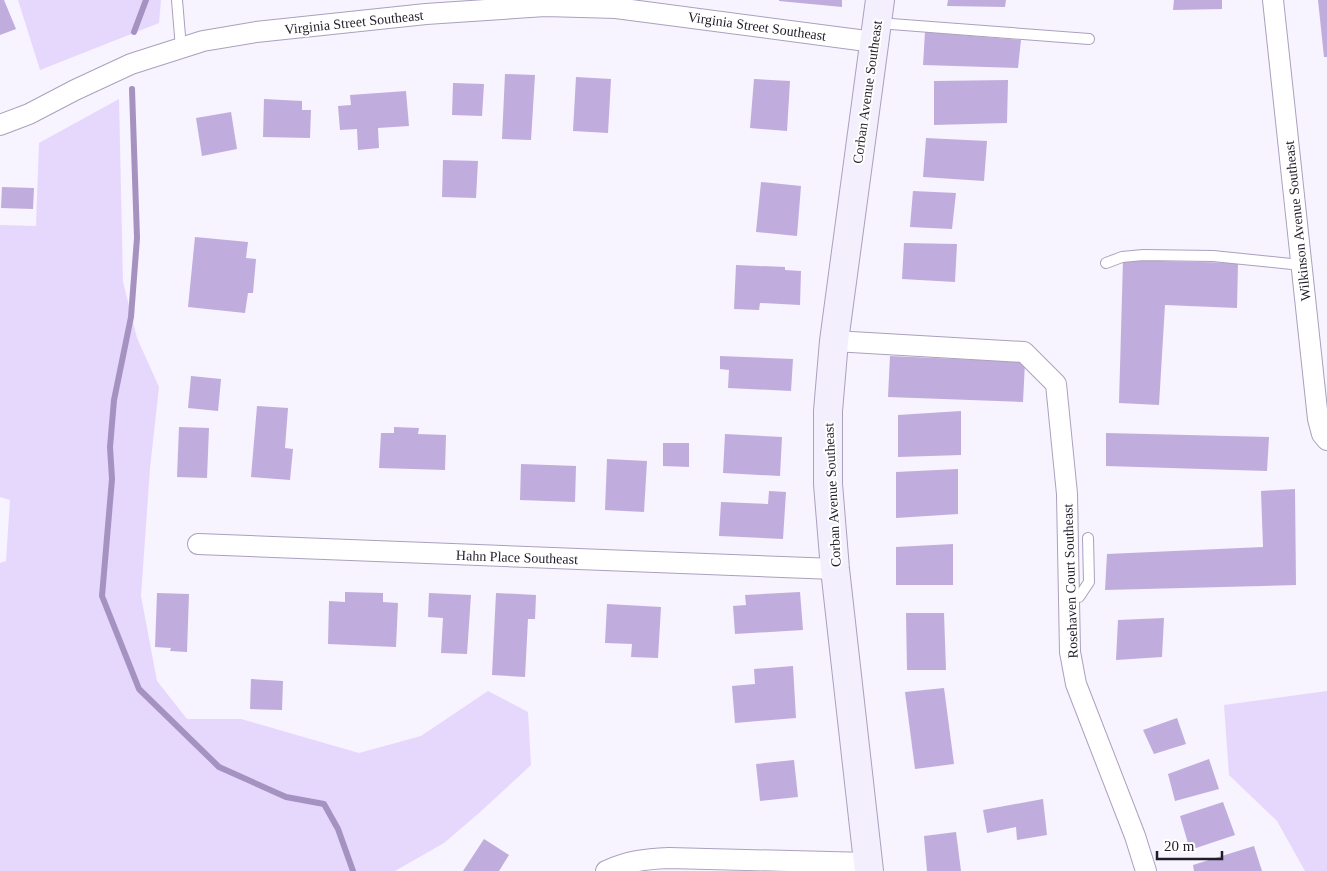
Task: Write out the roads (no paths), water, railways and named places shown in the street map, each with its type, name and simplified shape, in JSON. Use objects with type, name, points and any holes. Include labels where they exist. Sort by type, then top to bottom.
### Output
[{"type":"main road","name":"Corban Avenue Southeast","points":[[869,867],[835,569],[828,484],[828,411],[834,341],[877,21]]},
{"type":"street","name":"Wilkinson Avenue Southeast","points":[[1273,0],[1318,419],[1322,434],[1327,440]]},
{"type":"street","name":"Virginia Street Southeast","points":[[0,125],[30,114],[75,90],[131,64],[203,41],[265,31],[426,14],[545,6],[877,21]]},
{"type":"street","name":"Rosehaven Court Southeast","points":[[834,341],[1024,352],[1056,384],[1067,494],[1070,652],[1076,684],[1135,836],[1146,871]]},
{"type":"street","name":"Hahn Place Southeast","points":[[198,544],[835,569]]},
{"type":"street","points":[[606,871],[641,859],[669,858],[869,867]]},
{"type":"lane","points":[[177,0],[181,48]]},
{"type":"lane","points":[[877,21],[1089,39]]},
{"type":"lane","points":[[1106,263],[1122,256],[1143,255],[1214,256],[1301,265]]},
{"type":"lane","points":[[1069,597],[1078,597],[1089,582],[1088,538]]},
{"type":"waterway","points":[[134,32],[146,0]]},
{"type":"waterway","points":[[132,89],[137,238],[131,317],[114,400],[110,447],[112,479],[102,596],[139,689],[219,767],[286,797],[324,804],[338,829],[353,871]]}]
